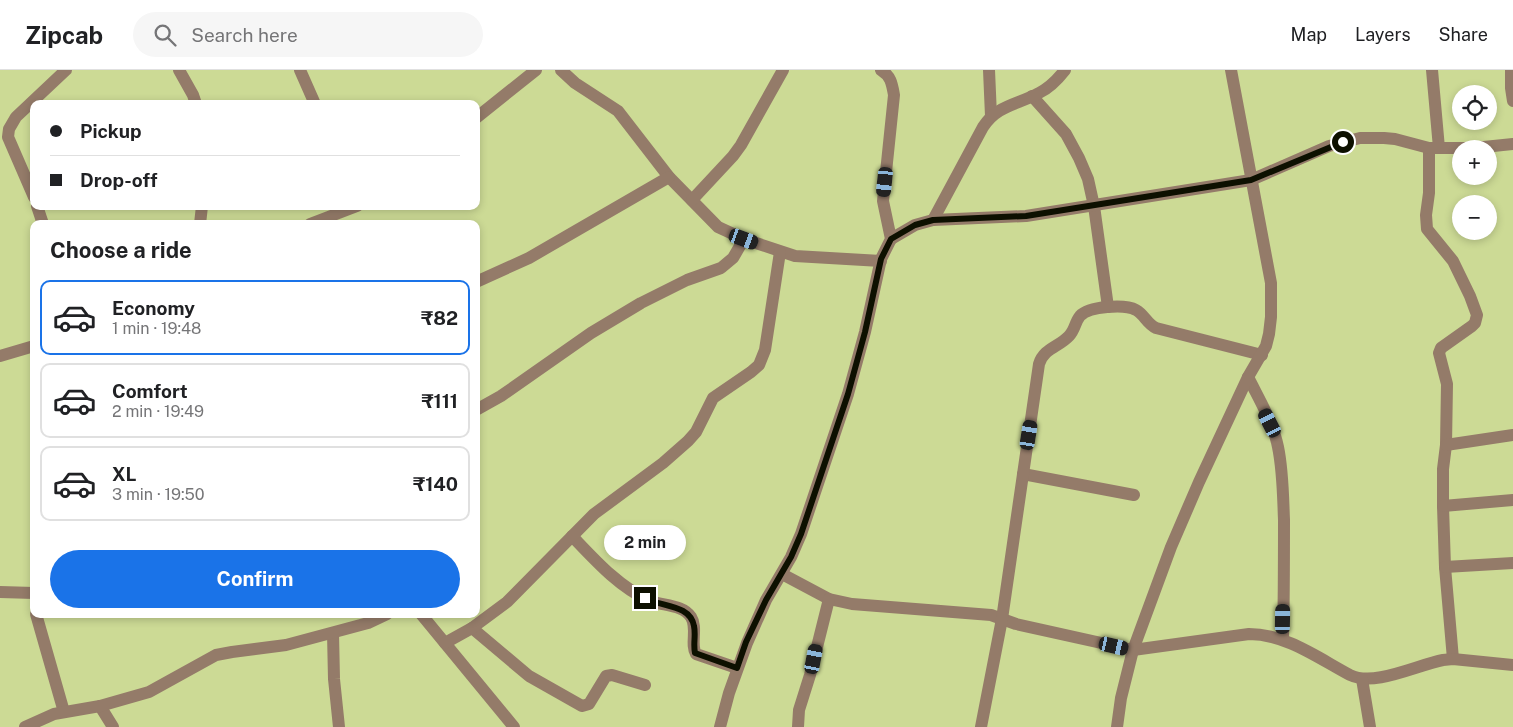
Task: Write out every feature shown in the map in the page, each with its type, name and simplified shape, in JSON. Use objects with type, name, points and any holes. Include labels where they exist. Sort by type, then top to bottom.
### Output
[{"type":"street","points":[[34,100],[66,70]]},
{"type":"street","points":[[179,70],[195,100]]},
{"type":"street","points":[[300,70],[313,100]]},
{"type":"street","points":[[480,115],[536,70]]},
{"type":"street","points":[[561,70],[618,112],[631,126],[669,177],[718,228],[780,252],[806,258],[881,261]]},
{"type":"street","points":[[692,200],[741,145],[783,70]]},
{"type":"street","points":[[881,70],[886,73],[892,83],[894,95],[883,201],[891,239]]},
{"type":"street","points":[[989,70],[991,116]]},
{"type":"street","points":[[933,220],[983,127],[991,116],[1000,109],[1032,96],[1048,87],[1065,70]]},
{"type":"street","points":[[1117,727],[1121,698],[1133,650],[1171,547],[1248,376],[1262,354],[1269,334],[1271,283],[1231,70]]},
{"type":"street","points":[[1432,70],[1434,148],[1426,215],[1427,229],[1454,261],[1477,315],[1472,326],[1440,350],[1447,384],[1443,506],[1445,567],[1452,659]]},
{"type":"street","points":[[1511,70],[1513,101]]},
{"type":"street","points":[[1032,96],[1048,116],[1060,126],[1071,142],[1088,179],[1094,206],[1108,307]]},
{"type":"street","points":[[30,104],[16,117],[9,129],[8,137],[30,188]]},
{"type":"street","points":[[720,727],[746,642],[801,534],[848,394],[865,332],[881,261],[891,239],[915,225],[933,220],[1026,216],[1251,180],[1329,146],[1360,138],[1395,139],[1434,148],[1474,148],[1513,144]]},
{"type":"street","points":[[480,280],[529,258],[669,177]]},
{"type":"street","points":[[320,220],[347,210]]},
{"type":"street","points":[[480,408],[501,396],[591,333],[641,303],[681,283],[721,268],[733,258],[744,239]]},
{"type":"street","points":[[445,643],[472,628],[518,592],[594,514],[688,441],[696,432],[713,398],[745,377],[758,365],[766,350],[780,252]]},
{"type":"street","points":[[982,727],[1002,619],[1039,364],[1043,355],[1069,336],[1084,313],[1108,307],[1134,309],[1138,311],[1150,326],[1156,328],[1262,354]]},
{"type":"street","points":[[0,356],[30,351]]},
{"type":"street","points":[[1248,376],[1270,423],[1278,446],[1283,497],[1282,639]]},
{"type":"street","points":[[1446,445],[1513,435]]},
{"type":"street","points":[[1023,474],[1134,495]]},
{"type":"street","points":[[1443,506],[1513,500]]},
{"type":"street","points":[[572,536],[610,574],[629,588],[648,600],[675,607],[688,614],[691,617],[694,628],[694,650],[696,654],[737,668]]},
{"type":"street","points":[[1445,567],[1513,562]]},
{"type":"street","points":[[782,574],[829,599],[861,606],[980,614],[1133,650],[1249,634],[1268,635],[1282,639],[1350,675],[1362,679],[1396,673],[1436,661],[1452,659],[1513,665]]},
{"type":"street","points":[[0,592],[30,597]]},
{"type":"street","points":[[798,727],[798,710],[810,675],[829,599]]},
{"type":"street","points":[[37,618],[64,712]]},
{"type":"street","points":[[25,727],[47,716],[100,706],[149,692],[208,658],[224,653],[275,647],[368,624],[379,618]]},
{"type":"street","points":[[425,618],[514,727]]},
{"type":"street","points":[[472,628],[529,676],[582,706],[589,704],[606,676],[645,685]]},
{"type":"street","points":[[334,633],[334,686],[339,727]]},
{"type":"street","points":[[1362,679],[1370,727]]},
{"type":"street","points":[[100,706],[113,727]]},
{"type":"route","points":[[645,598],[675,607],[691,617],[694,628],[694,650],[697,655],[737,668],[746,642],[766,600],[782,574],[801,534],[848,394],[865,332],[881,259],[891,239],[915,225],[933,220],[1026,216],[1251,180],[1329,146],[1343,142]]}]
